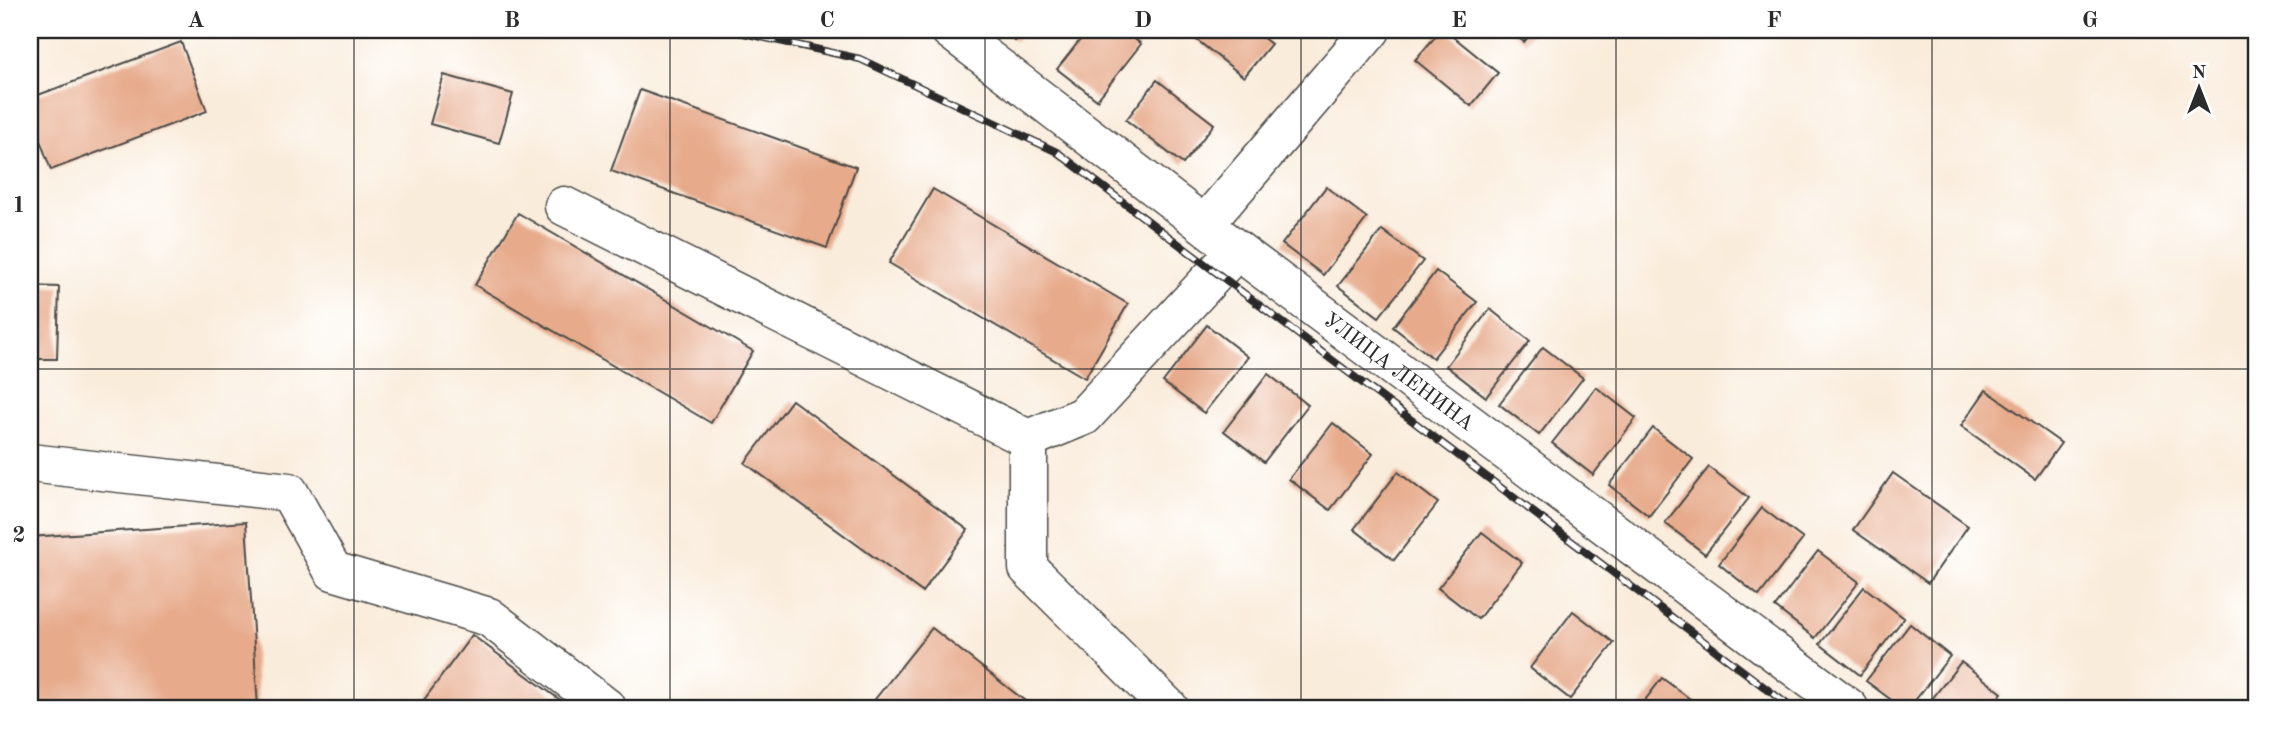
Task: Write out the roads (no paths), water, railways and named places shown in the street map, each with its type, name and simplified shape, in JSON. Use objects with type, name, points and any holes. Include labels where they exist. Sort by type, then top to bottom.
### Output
[{"type":"street","name":"УЛИЦА ЛЕНИНА","points":[[950,30],[1237,250],[1849,708]]},
{"type":"street","points":[[1205,224],[1371,30]]},
{"type":"street","points":[[564,205],[1028,439],[1084,416],[1237,250]]},
{"type":"street","points":[[1028,439],[1028,568],[1169,708]]},
{"type":"street","points":[[30,463],[289,492],[332,571],[489,617],[607,708]]},
{"type":"railway","points":[[730,30],[860,59],[1057,152],[1792,708]]}]
